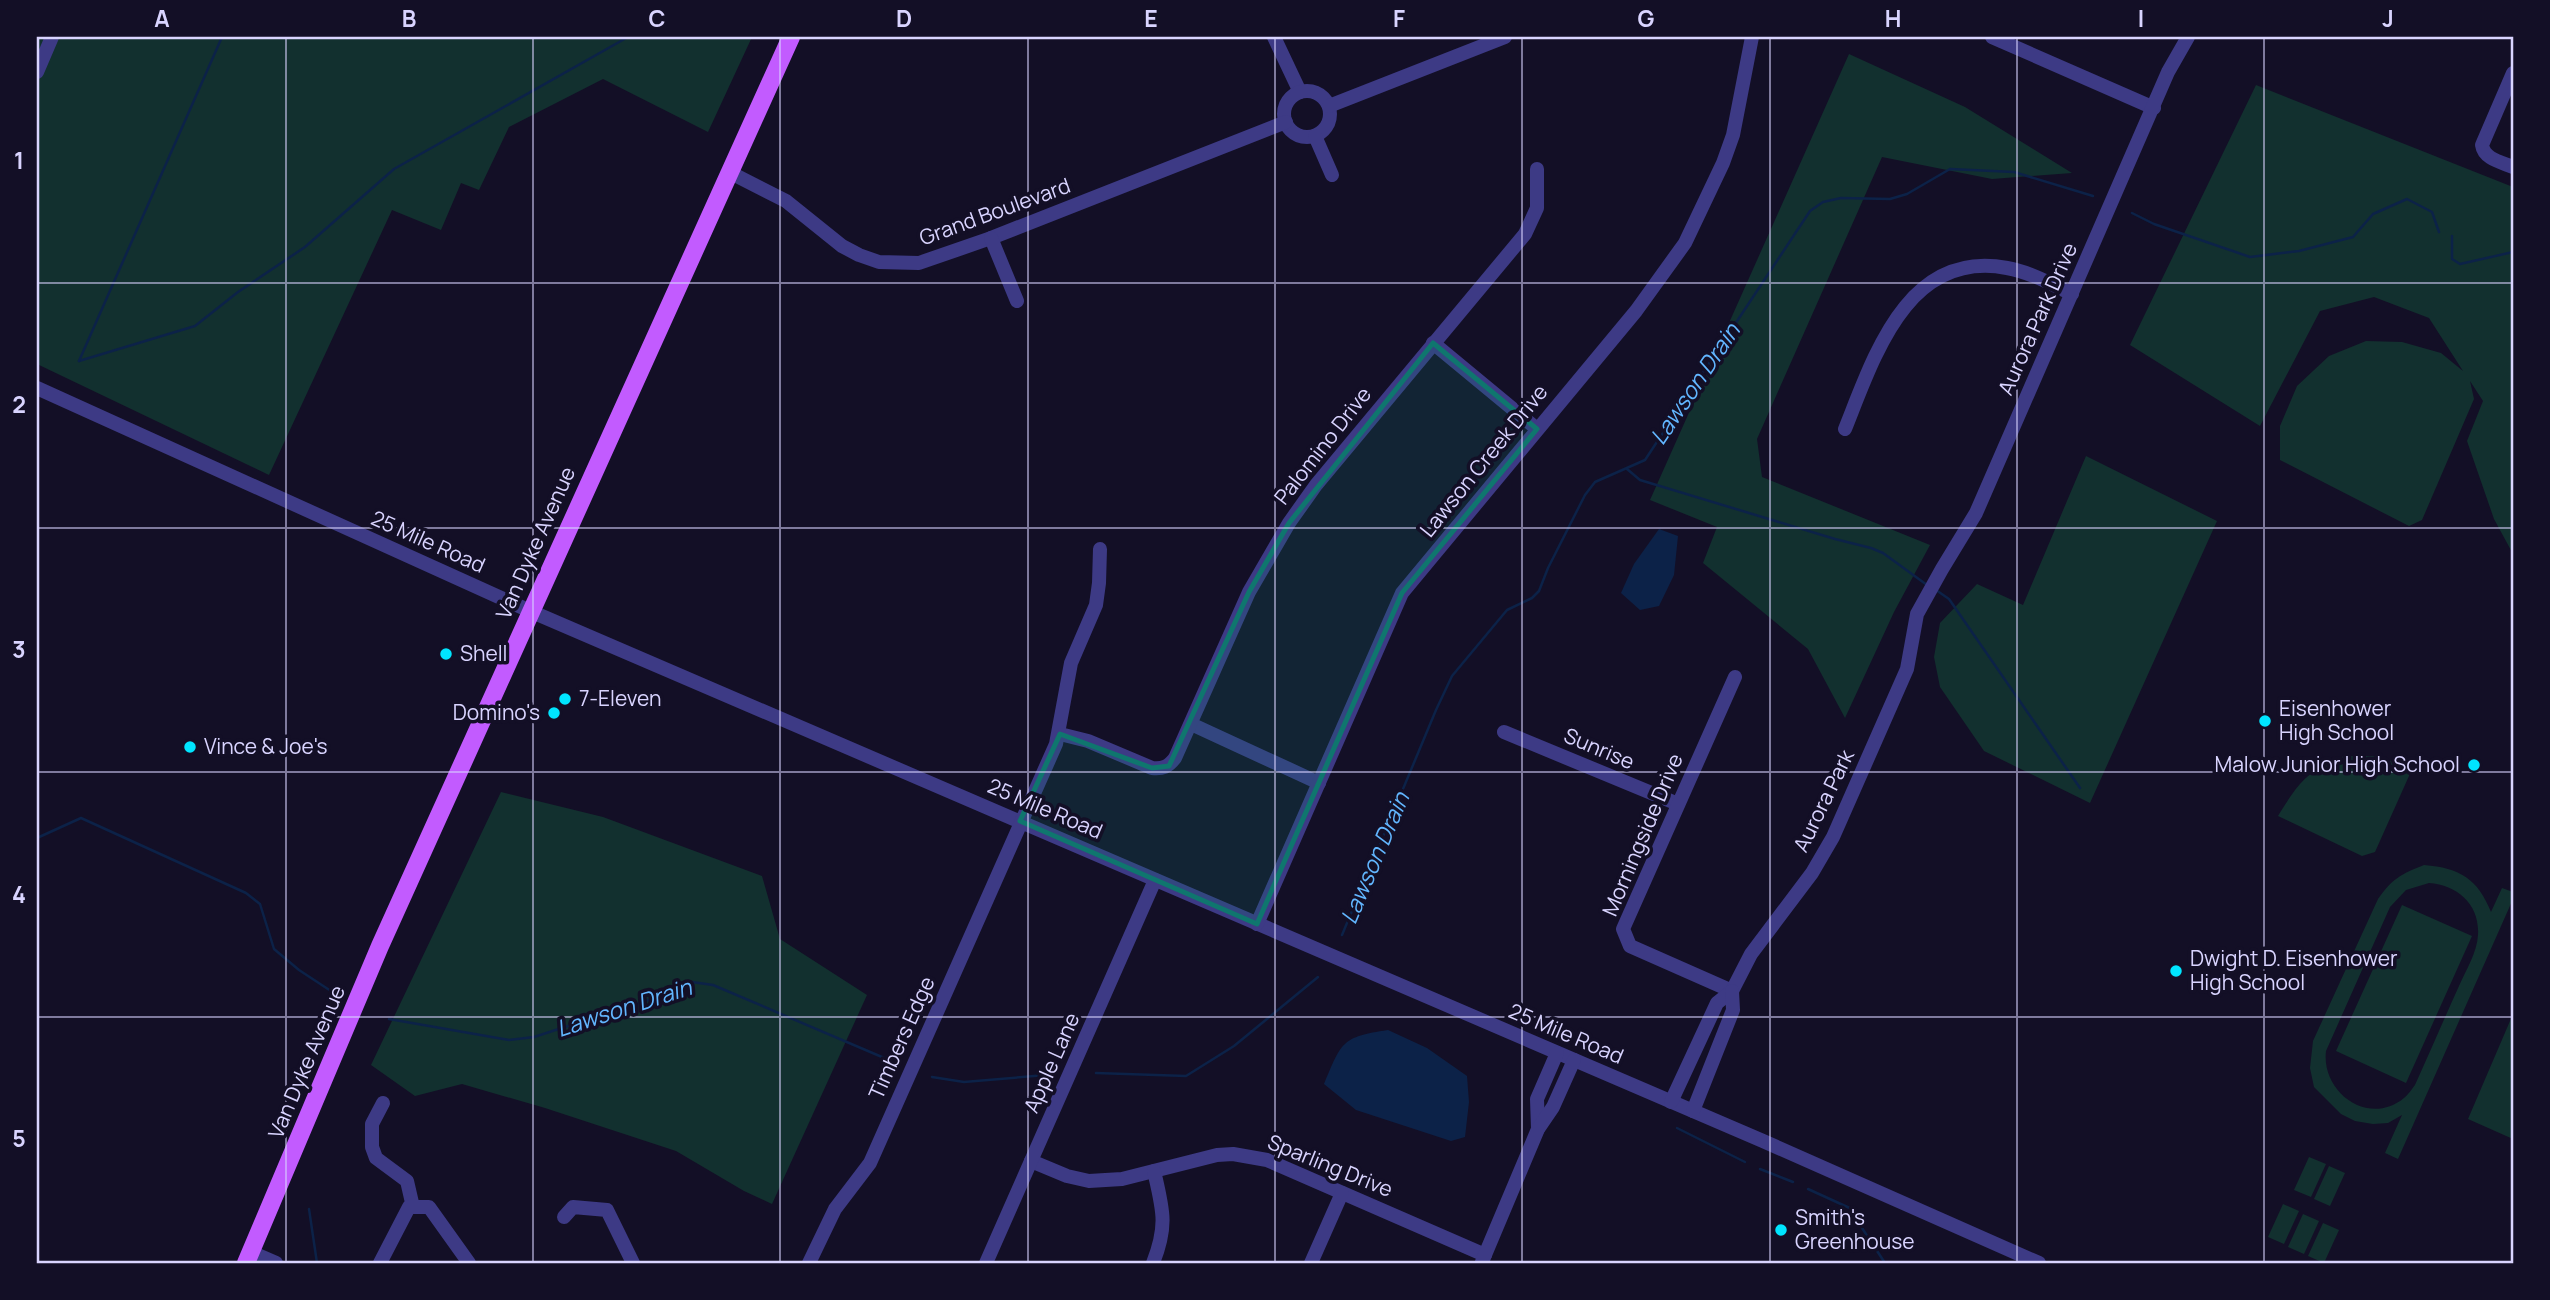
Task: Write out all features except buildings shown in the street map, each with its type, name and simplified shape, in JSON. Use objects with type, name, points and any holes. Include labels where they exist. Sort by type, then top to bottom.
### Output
[{"type":"main road","name":"Van Dyke Avenue","points":[[248,1258],[384,938],[791,37]]},
{"type":"street","points":[[37,72],[52,37]]},
{"type":"street","points":[[1274,37],[1300,92]]},
{"type":"street","points":[[1329,106],[1505,37]]},
{"type":"street","name":"Lawson Creek Drive","points":[[1258,923],[1402,593],[1636,311],[1685,243],[1723,163],[1733,135],[1752,37]]},
{"type":"street","points":[[1992,37],[2154,108]]},
{"type":"street","name":"Aurora Park Drive","points":[[1917,614],[1976,513],[2168,72],[2188,37]]},
{"type":"street","points":[[2513,73],[2482,145],[2483,152],[2488,156],[2513,167]]},
{"type":"street","points":[[1300,92],[1317,95],[1329,106],[1329,122],[1323,131],[1315,136],[1295,133],[1286,122],[1285,113],[1289,102],[1300,92]]},
{"type":"street","name":"Grand Boulevard","points":[[729,172],[786,201],[842,246],[879,262],[919,263],[991,238],[1286,122]]},
{"type":"street","points":[[1315,136],[1332,175]]},
{"type":"street","name":"Palomino Drive","points":[[1060,734],[1088,741],[1152,768],[1162,769],[1170,765],[1249,592],[1289,523],[1316,485],[1525,234],[1533,221],[1538,197],[1537,169]]},
{"type":"street","points":[[991,238],[1017,301]]},
{"type":"street","points":[[1845,429],[1878,350],[1896,317],[1906,303],[1945,274],[1982,265],[2008,268],[2039,278],[2072,294]]},
{"type":"street","points":[[1433,343],[1538,429]]},
{"type":"street","name":"25 Mile Road","points":[[37,388],[530,611],[1258,923],[2039,1263]]},
{"type":"street","name":"Timbers Edge","points":[[809,1263],[835,1209],[870,1163],[1060,734],[1071,663],[1096,605],[1100,583],[1100,549]]},
{"type":"street","name":"Aurora Park","points":[[1671,1102],[1717,1003],[1732,990],[1751,954],[1812,873],[1833,837],[1907,670],[1917,614]]},
{"type":"street","name":"Morningside Drive","points":[[1732,990],[1630,946],[1623,929],[1735,677]]},
{"type":"street","points":[[1191,724],[1318,783]]},
{"type":"street","name":"Sunrise","points":[[1504,732],[1678,804]]},
{"type":"street","name":"Apple Lane","points":[[986,1263],[1155,880]]},
{"type":"street","name":"Aurora Park","points":[[1693,1111],[1734,1010],[1732,990]]},
{"type":"street","points":[[1698,1041],[1719,1049]]},
{"type":"street","points":[[1538,1129],[1537,1099],[1557,1053]]},
{"type":"street","points":[[1484,1259],[1538,1129],[1553,1107],[1574,1060]]},
{"type":"street","points":[[383,1103],[372,1124],[372,1147],[376,1158],[407,1181],[413,1207]]},
{"type":"street","name":"Sparling Drive","points":[[1031,1161],[1067,1176],[1089,1181],[1122,1178],[1217,1154],[1266,1160],[1484,1259]]},
{"type":"street","points":[[1153,1263],[1164,1223],[1154,1171]]},
{"type":"street","points":[[1311,1263],[1342,1193]]},
{"type":"street","points":[[380,1263],[409,1207],[429,1207],[469,1263]]},
{"type":"street","points":[[564,1217],[573,1207],[607,1210],[634,1263]]},
{"type":"street","points":[[248,1258],[276,1263]]},
{"type":"highlighted area","points":[[1433,343],[1537,429],[1402,593],[1257,924],[1020,821],[1060,734],[1152,768],[1169,766],[1249,592],[1289,523]]},
{"type":"green space","points":[[37,37],[752,37],[708,132],[603,79],[509,127],[479,190],[461,183],[441,230],[392,210],[269,475],[37,364]]},
{"type":"green space","points":[[1849,54],[1965,107],[2072,173],[1992,179],[1882,157],[1757,439],[1762,477],[1930,545],[1894,612],[1845,718],[1808,649],[1703,563],[1717,527],[1650,500]]},
{"type":"green space","points":[[2256,85],[2513,187],[2513,554],[2494,519],[2467,441],[2483,401],[2470,381],[2474,399],[2422,520],[2409,526],[2280,460],[2280,426],[2297,386],[2329,356],[2366,341],[2402,342],[2441,353],[2463,371],[2429,318],[2374,297],[2320,311],[2260,426],[2130,345]]},
{"type":"green space","points":[[2086,456],[2217,521],[2090,803],[1984,751],[1940,687],[1934,657],[1940,623],[1977,584],[2023,605]]},
{"type":"green space","points":[[2344,756],[2374,756],[2413,767],[2375,852],[2362,856],[2278,816],[2305,779]]},
{"type":"green space","points":[[501,792],[603,817],[762,876],[780,939],[867,995],[772,1204],[744,1191],[676,1151],[462,1084],[415,1096],[371,1065]]},
{"type":"green space","points":[[2424,865],[2448,869],[2466,877],[2480,891],[2491,912],[2502,888],[2513,892],[2513,899],[2398,1159],[2385,1153],[2402,1115],[2388,1123],[2373,1124],[2355,1121],[2341,1114],[2314,1087],[2310,1068],[2313,1041],[2378,899],[2403,874]],"holes":[[[2429,883],[2458,892],[2475,914],[2478,935],[2473,955],[2415,1085],[2405,1097],[2390,1106],[2376,1109],[2363,1107],[2339,1092],[2331,1080],[2326,1066],[2326,1051],[2390,907],[2406,890]]]},
{"type":"green space","points":[[2402,905],[2472,936],[2406,1083],[2336,1051]]},
{"type":"green space","points":[[2513,1014],[2513,1139],[2468,1119]]},
{"type":"green space","points":[[2309,1157],[2326,1164],[2311,1197],[2294,1190]]},
{"type":"green space","points":[[2329,1166],[2345,1173],[2330,1206],[2314,1199]]},
{"type":"green space","points":[[2283,1204],[2299,1211],[2284,1244],[2268,1237]]},
{"type":"green space","points":[[2303,1214],[2319,1221],[2304,1254],[2288,1247]]},
{"type":"green space","points":[[2323,1223],[2339,1230],[2324,1263],[2308,1256]]},
{"type":"water","points":[[1659,529],[1678,536],[1674,575],[1659,606],[1640,610],[1621,593],[1634,564]]},
{"type":"water","points":[[1388,1030],[1427,1048],[1467,1076],[1469,1102],[1465,1137],[1451,1141],[1356,1110],[1324,1084],[1345,1044],[1361,1035]]},
{"type":"waterway","points":[[79,361],[222,37]]},
{"type":"waterway","points":[[79,361],[195,326],[238,292],[305,247],[394,169],[628,37]]},
{"type":"waterway","name":"Lawson Drain","points":[[1342,935],[1452,676],[1507,610],[1532,598],[1539,591],[1585,495],[1595,482],[1645,460],[1810,211],[1823,202],[1841,198],[1890,199],[1907,194],[1950,169],[2014,172],[2093,196]]},
{"type":"waterway","name":"Lawson Drain","points":[[2132,213],[2154,224],[2250,257],[2299,251],[2353,237],[2373,214],[2407,199],[2432,212],[2439,232]]},
{"type":"waterway","name":"Lawson Drain","points":[[2452,236],[2452,259],[2460,264],[2513,252]]},
{"type":"waterway","points":[[1627,469],[1640,480],[1871,548],[1883,553],[1927,585]]},
{"type":"waterway","points":[[1936,590],[1949,599],[2080,788]]},
{"type":"waterway","name":"Lawson Drain","points":[[37,838],[81,818],[246,893],[260,904],[274,949],[299,970],[340,997]]},
{"type":"waterway","name":"Lawson Drain","points":[[1096,1073],[1186,1076],[1234,1046],[1318,977]]},
{"type":"waterway","name":"Lawson Drain","points":[[389,1019],[509,1040],[534,1037],[676,991],[692,982],[713,985],[889,1060]]},
{"type":"waterway","name":"Lawson Drain","points":[[932,1077],[964,1082],[1046,1075]]},
{"type":"waterway","points":[[1677,1128],[1745,1162]]},
{"type":"waterway","points":[[1760,1169],[1793,1182]]},
{"type":"waterway","points":[[1808,1189],[1854,1210],[1855,1214]]},
{"type":"waterway","points":[[309,1209],[317,1263]]},
{"type":"waterway","points":[[1860,1225],[1885,1263]]},
{"type":"place","name":"Shell","points":[[446,654]]},
{"type":"place","name":"7-Eleven","points":[[565,699]]},
{"type":"place","name":"Domino's","points":[[554,713]]},
{"type":"place","name":"Eisenhower High School","points":[[2265,721]]},
{"type":"place","name":"Vince & Joe's","points":[[190,747]]},
{"type":"place","name":"Malow Junior High School","points":[[2474,765]]},
{"type":"place","name":"Dwight D. Eisenhower High School","points":[[2176,971]]},
{"type":"place","name":"Smith's Greenhouse","points":[[1781,1230]]}]
